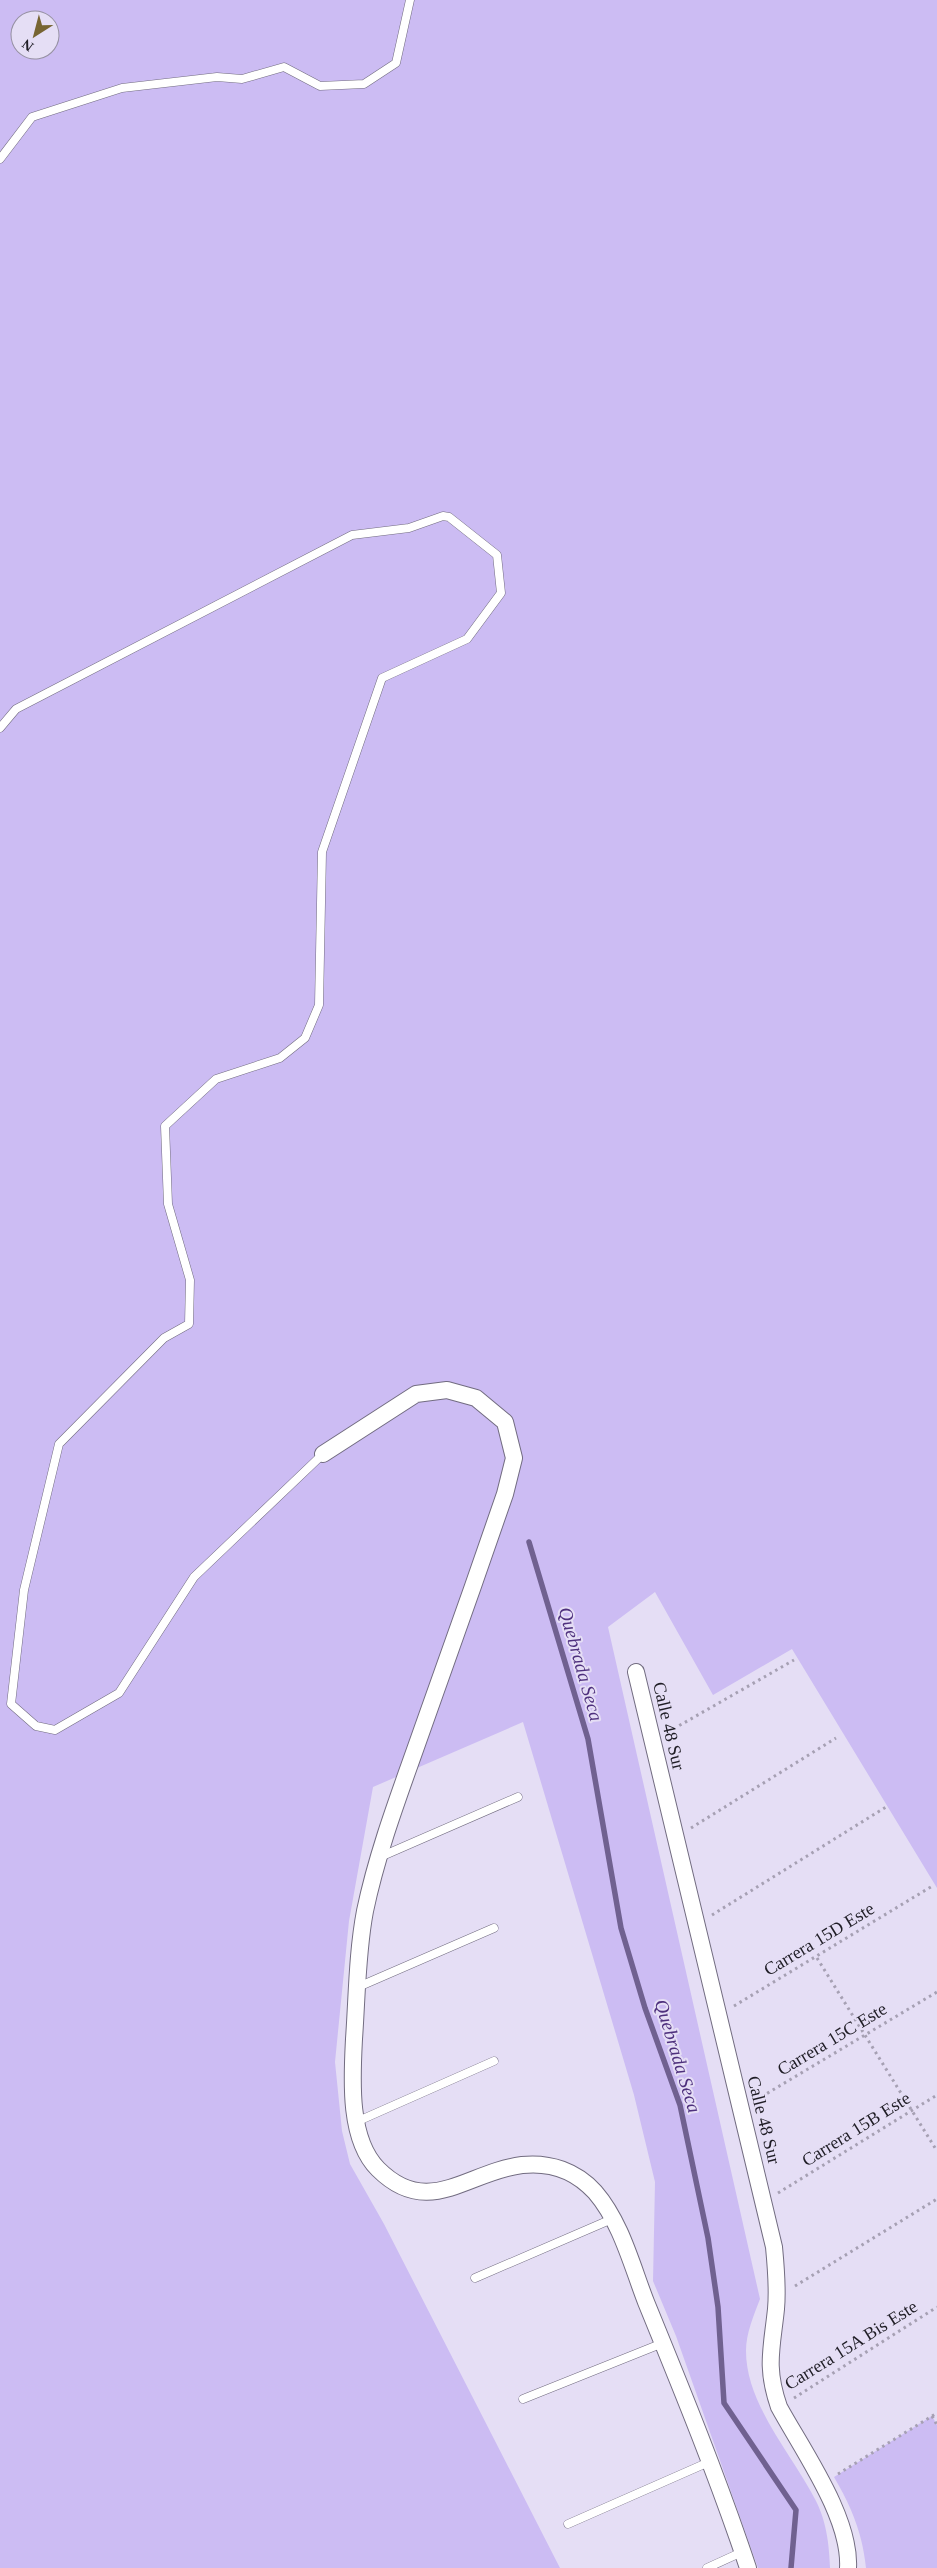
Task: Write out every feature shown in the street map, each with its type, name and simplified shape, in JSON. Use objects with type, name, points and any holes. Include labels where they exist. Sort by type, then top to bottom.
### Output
[{"type":"street","points":[[323,1454],[416,1394],[447,1390],[476,1398],[505,1422],[514,1458],[506,1494],[397,1797],[364,1921],[352,2073],[358,2137],[378,2168],[406,2189],[436,2193],[501,2170],[524,2165],[547,2165],[569,2172],[580,2179],[607,2207],[663,2343],[745,2560]]},
{"type":"street","name":"Calle 48 Sur","points":[[636,1672],[774,2247],[776,2297],[769,2360],[772,2384],[779,2407],[843,2529],[848,2548],[848,2568]]},
{"type":"lane","points":[[0,159],[32,117],[122,88],[216,78],[242,78],[284,67],[320,86],[364,84],[396,63],[410,0]]},
{"type":"lane","points":[[0,728],[16,709],[352,535],[409,528],[443,516],[448,517],[497,556],[501,593],[467,639],[382,678],[322,852],[319,1005],[305,1038],[280,1058],[216,1079],[165,1126],[168,1204],[190,1280],[189,1324],[164,1338],[59,1444],[24,1590],[11,1704],[36,1726],[55,1730],[119,1693],[194,1577],[323,1454]]},
{"type":"lane","points":[[380,1856],[518,1797]]},
{"type":"lane","points":[[358,1987],[494,1928]]},
{"type":"lane","points":[[356,2122],[494,2061]]},
{"type":"lane","points":[[475,2278],[612,2219]]},
{"type":"lane","points":[[523,2399],[663,2343]]},
{"type":"lane","points":[[568,2524],[709,2462]]},
{"type":"lane","points":[[707,2568],[745,2560]]},
{"type":"path","points":[[652,1741],[794,1660]]},
{"type":"path","points":[[675,1836],[717,1814],[836,1738]]},
{"type":"path","points":[[696,1924],[886,1807]]},
{"type":"path","name":"Carrera 15D Este","points":[[718,2015],[816,1958],[934,1885]]},
{"type":"path","points":[[816,1958],[937,2150]]},
{"type":"path","name":"Carrera 15C Este","points":[[741,2109],[937,1992]]},
{"type":"path","name":"Carrera 15B Este","points":[[763,2202],[937,2095]]},
{"type":"path","points":[[776,2297],[937,2199]]},
{"type":"path","name":"Carrera 15A Bis Este","points":[[779,2407],[937,2307]]},
{"type":"path","points":[[821,2484],[937,2413]]},
{"type":"path","points":[[932,2416],[937,2425]]},
{"type":"shaded area","points":[[0,0],[937,0],[937,1888],[792,1649],[713,1695],[655,1592],[608,1627],[760,2299],[747,2338],[748,2371],[762,2410],[820,2509],[827,2534],[830,2568],[758,2568],[676,2336],[653,2281],[655,2182],[634,2095],[523,1722],[373,1787],[349,1921],[335,2062],[342,2131],[350,2164],[384,2224],[560,2568],[0,2568]]},
{"type":"shaded area","points":[[932,2416],[937,2425],[937,2568],[866,2568],[862,2543],[855,2521],[834,2477]]},
{"type":"waterway","name":"Quebrada Seca","points":[[529,1542],[588,1739],[621,1928],[645,2008],[680,2105],[708,2238],[718,2307],[724,2403],[796,2510],[791,2568]]}]
